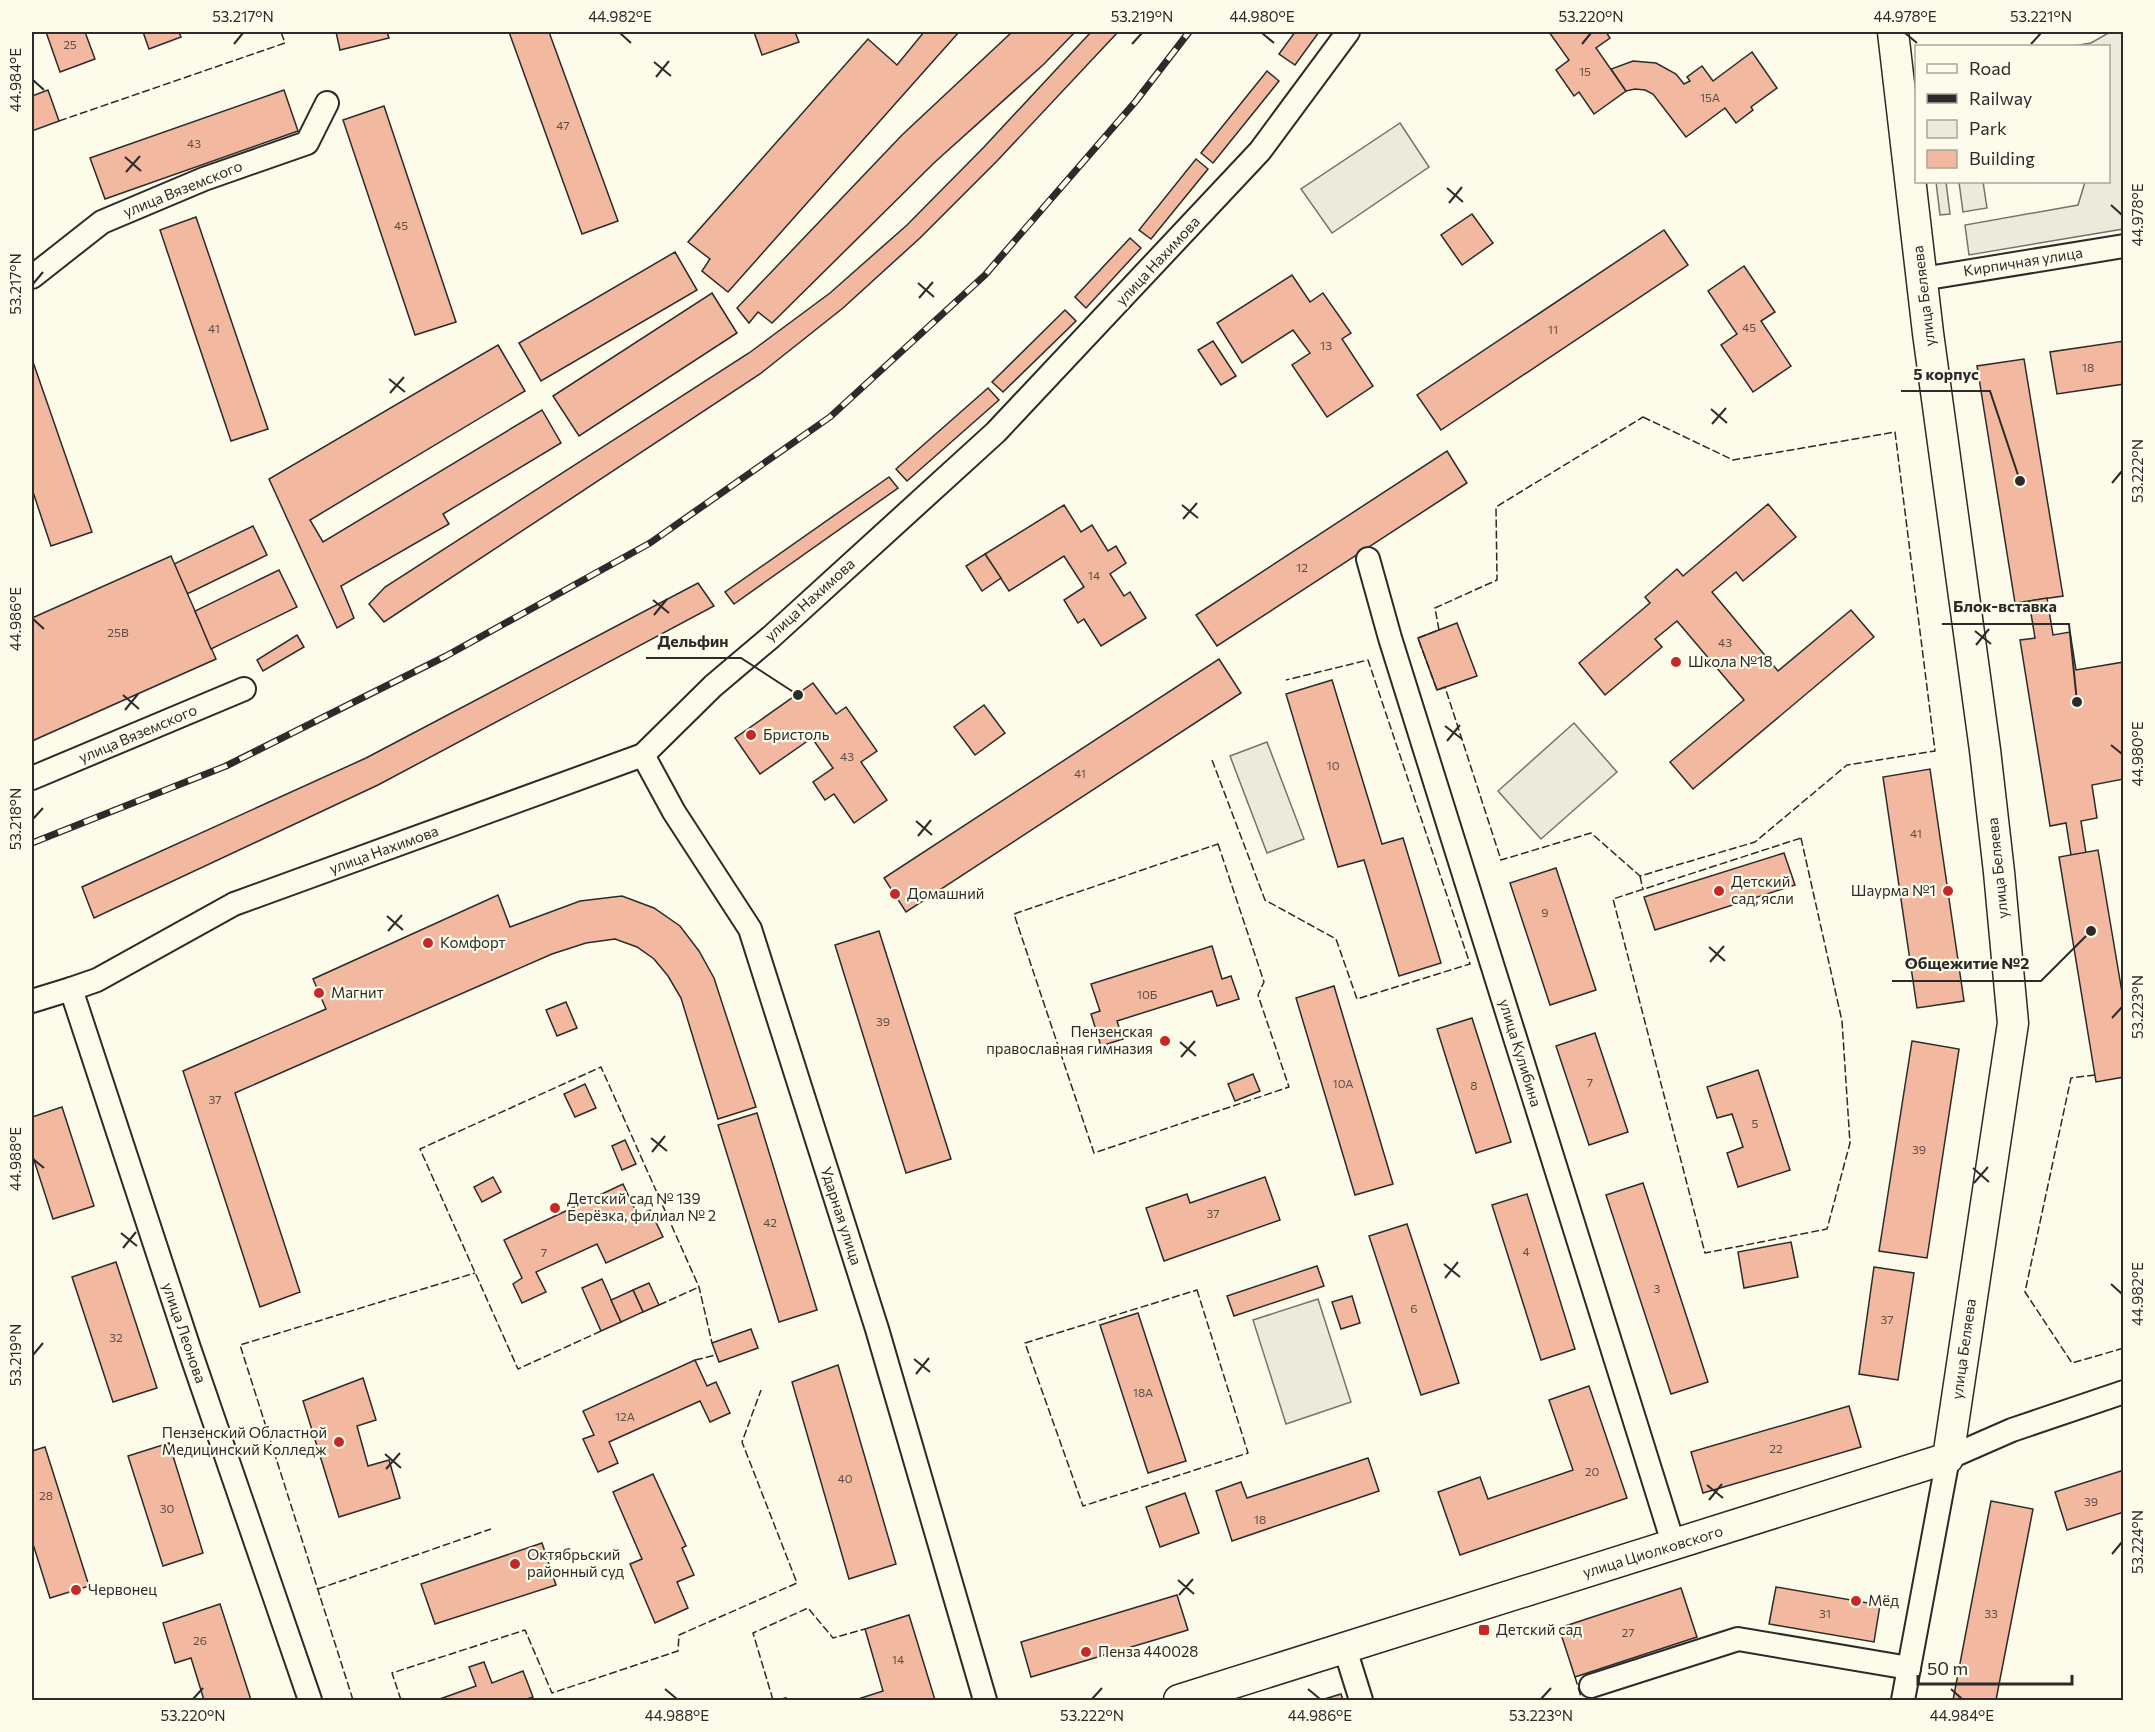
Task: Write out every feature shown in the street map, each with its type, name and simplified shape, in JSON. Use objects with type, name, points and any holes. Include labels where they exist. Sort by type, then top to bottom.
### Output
[{"type":"main road","name":"улица Беляева","points":[[1893,32],[1922,279],[1985,750],[2013,1023],[1948,1458]]},
{"type":"main road","name":"улица Циолковского","points":[[1179,1701],[1948,1458]]},
{"type":"street","name":"улица Нахимова","points":[[71,989],[97,980],[234,904],[643,755],[713,686],[771,637],[996,432],[1260,151],[1348,32]]},
{"type":"street","name":"улица Вяземского","points":[[32,277],[102,222],[204,179],[307,143],[327,103]]},
{"type":"street","name":"Кирпичная улица","points":[[1922,279],[2124,246]]},
{"type":"street","name":"улица Кулибина","points":[[1368,559],[1396,659],[1674,1546]]},
{"type":"street","name":"улица Вяземского","points":[[32,778],[244,690]]},
{"type":"street","name":"Ударная улица","points":[[643,755],[674,812],[750,929],[877,1329],[985,1701]]},
{"type":"street","points":[[32,1001],[71,989]]},
{"type":"street","name":"улица Леонова","points":[[71,989],[185,1337],[310,1701]]},
{"type":"street","name":"улица Циолковского","points":[[1948,1458],[2012,1430],[2124,1392]]},
{"type":"street","name":"улица Беляева","points":[[1903,1701],[1948,1458]]},
{"type":"street","points":[[1591,1686],[1738,1640],[1909,1668]]},
{"type":"street","points":[[1345,1649],[1361,1701]]},
{"type":"green space","points":[[2110,32],[2123,32],[2123,229],[1969,255],[1965,225],[2078,205],[2085,183],[2110,183],[2110,45],[2079,45],[2091,43]]},
{"type":"green space","points":[[1400,123],[1429,167],[1332,233],[1301,189]]},
{"type":"green space","points":[[1936,183],[1946,183],[1950,214],[1940,215]]},
{"type":"green space","points":[[1959,183],[1983,183],[1987,208],[1963,212]]},
{"type":"green space","points":[[1574,723],[1617,772],[1541,839],[1498,791]]},
{"type":"green space","points":[[1267,742],[1304,839],[1267,853],[1230,756]]},
{"type":"green space","points":[[1318,1299],[1351,1402],[1286,1424],[1253,1320]]},
{"type":"building","points":[[46,32],[85,32],[95,59],[60,72]]},
{"type":"building","points":[[143,32],[179,32],[181,37],[149,49]]},
{"type":"building","points":[[336,32],[387,32],[389,38],[340,50]]},
{"type":"building","points":[[509,32],[549,32],[618,221],[582,234]]},
{"type":"building","points":[[754,32],[795,32],[799,42],[762,55]]},
{"type":"building","points":[[924,32],[959,32],[728,292],[702,271],[710,259],[688,242],[868,39],[897,65]]},
{"type":"building","points":[[1012,32],[1075,32],[1044,64],[935,162],[772,323],[758,312],[749,323],[737,308],[902,135]]},
{"type":"building","points":[[1091,32],[1118,32],[997,161],[920,238],[843,308],[760,374],[384,622],[369,604],[385,587],[749,353],[830,293],[907,225],[984,147]]},
{"type":"building","points":[[1295,32],[1319,32],[1295,65],[1279,54]]},
{"type":"building","points":[[1549,32],[1606,32],[1610,38],[1596,48],[1626,91],[1594,114],[1579,92],[1574,96],[1556,70],[1569,60]]},
{"type":"building","points":[[1752,52],[1777,88],[1751,107],[1753,110],[1736,123],[1725,108],[1686,137],[1653,94],[1645,90],[1626,91],[1611,69],[1633,61],[1656,63],[1676,74],[1684,84],[1690,81],[1687,77],[1702,66],[1713,81]]},
{"type":"building","points":[[1267,71],[1279,81],[1213,163],[1201,153]]},
{"type":"building","points":[[48,90],[59,121],[32,131],[32,96]]},
{"type":"building","points":[[284,90],[298,131],[105,199],[90,158]]},
{"type":"building","points":[[384,106],[456,322],[415,335],[343,120]]},
{"type":"building","points":[[1196,159],[1208,169],[1151,239],[1139,230]]},
{"type":"building","points":[[1472,214],[1493,243],[1462,265],[1441,235]]},
{"type":"building","points":[[196,217],[268,429],[231,441],[160,230]]},
{"type":"building","points":[[1664,230],[1688,265],[1441,430],[1417,395]]},
{"type":"building","points":[[1130,238],[1141,248],[1086,308],[1075,297]]},
{"type":"building","points":[[675,252],[697,290],[541,381],[519,343]]},
{"type":"building","points":[[1744,266],[1775,312],[1761,321],[1791,366],[1753,392],[1721,345],[1737,334],[1708,291]]},
{"type":"building","points":[[1292,275],[1310,302],[1323,293],[1351,333],[1342,339],[1373,386],[1327,417],[1292,365],[1310,353],[1293,330],[1242,363],[1217,323]]},
{"type":"building","points":[[712,293],[737,333],[579,436],[553,396]]},
{"type":"building","points":[[1065,310],[1076,321],[1003,392],[992,382]]},
{"type":"building","points":[[1213,341],[1236,376],[1221,385],[1198,350]]},
{"type":"building","points":[[2124,341],[2124,384],[2057,394],[2050,352]]},
{"type":"building","points":[[498,345],[525,391],[310,520],[323,542],[542,410],[561,443],[443,514],[449,524],[341,586],[354,618],[337,628],[269,479]]},
{"type":"building","points":[[32,359],[92,532],[51,546],[32,489]]},
{"type":"building","points":[[2024,359],[2063,596],[2015,603],[1977,366]]},
{"type":"building","points":[[988,388],[999,400],[907,481],[896,469]]},
{"type":"building","points":[[1447,451],[1467,483],[1217,646],[1196,615]]},
{"type":"building","points":[[889,477],[898,488],[734,604],[725,592]]},
{"type":"building","points":[[1768,504],[1796,537],[1743,581],[1736,572],[1712,592],[1778,671],[1851,610],[1874,637],[1693,789],[1670,762],[1744,700],[1677,621],[1655,639],[1662,647],[1605,695],[1579,663],[1650,603],[1645,597],[1677,569],[1683,576]]},
{"type":"building","points":[[1064,505],[1081,532],[1092,525],[1108,551],[1116,546],[1126,563],[1110,574],[1124,596],[1130,592],[1146,618],[1101,646],[1084,619],[1078,623],[1064,600],[1084,587],[1064,556],[1009,591],[985,554]]},
{"type":"building","points":[[253,526],[267,555],[187,594],[174,564]]},
{"type":"building","points":[[985,554],[1001,578],[982,591],[966,566]]},
{"type":"building","points":[[171,556],[216,659],[32,741],[32,618]]},
{"type":"building","points":[[279,570],[297,607],[211,649],[195,611]]},
{"type":"building","points":[[698,583],[714,606],[378,785],[94,918],[82,887],[366,758]]},
{"type":"building","points":[[2047,598],[2053,635],[2070,632],[2076,670],[2124,662],[2124,779],[2092,785],[2097,818],[2081,821],[2086,853],[2071,855],[2066,823],[2050,826],[2020,640],[2035,638],[2029,601]]},
{"type":"building","points":[[1457,623],[1477,676],[1437,690],[1418,638]]},
{"type":"building","points":[[297,635],[304,647],[263,671],[257,660]]},
{"type":"building","points":[[1219,659],[1241,693],[906,912],[884,878]]},
{"type":"building","points":[[1332,680],[1382,844],[1403,838],[1441,963],[1399,976],[1364,860],[1338,867],[1286,694]]},
{"type":"building","points":[[813,683],[836,714],[846,707],[877,751],[861,762],[887,800],[854,823],[834,794],[825,800],[813,782],[833,768],[812,738],[760,774],[735,738]]},
{"type":"building","points":[[984,705],[1005,733],[975,755],[954,727]]},
{"type":"building","points":[[1930,769],[1964,1001],[1917,1008],[1883,777]]},
{"type":"building","points":[[2098,850],[2124,1004],[2124,1077],[2096,1082],[2059,857]]},
{"type":"building","name":"Детский сад, ясли","points":[[1784,853],[1795,885],[1655,930],[1644,897]]},
{"type":"building","points":[[1556,868],[1596,990],[1550,1005],[1510,883]]},
{"type":"building","points":[[498,895],[510,927],[580,901],[622,896],[654,908],[680,926],[699,951],[714,978],[756,1107],[718,1119],[681,998],[668,976],[654,959],[637,947],[615,939],[586,943],[552,954],[235,1093],[300,1292],[260,1307],[183,1071],[326,1009],[313,979]]},
{"type":"building","points":[[879,931],[951,1159],[906,1173],[835,945]]},
{"type":"building","points":[[1212,946],[1222,979],[1231,976],[1239,999],[1217,1006],[1212,991],[1117,1021],[1123,1039],[1101,1046],[1091,1014],[1100,1011],[1091,984]]},
{"type":"building","points":[[1334,986],[1393,1184],[1355,1195],[1296,998]]},
{"type":"building","points":[[566,1002],[577,1028],[557,1036],[546,1010]]},
{"type":"building","points":[[1472,1018],[1511,1142],[1476,1153],[1437,1029]]},
{"type":"building","points":[[1595,1033],[1628,1132],[1589,1145],[1556,1046]]},
{"type":"building","points":[[1912,1041],[1959,1049],[1927,1258],[1879,1251]]},
{"type":"building","points":[[1758,1070],[1790,1170],[1738,1187],[1727,1153],[1743,1147],[1732,1114],[1717,1118],[1707,1087]]},
{"type":"building","points":[[1253,1074],[1260,1091],[1235,1101],[1228,1084]]},
{"type":"building","points":[[585,1084],[596,1108],[575,1117],[564,1094]]},
{"type":"building","points":[[62,1107],[94,1206],[53,1219],[32,1154],[32,1117]]},
{"type":"building","points":[[757,1113],[817,1310],[779,1322],[718,1125]]},
{"type":"building","points":[[625,1140],[636,1164],[622,1170],[612,1146]]},
{"type":"building","points":[[493,1177],[501,1192],[482,1202],[474,1187]]},
{"type":"building","points":[[1265,1177],[1280,1220],[1164,1261],[1146,1208],[1187,1194],[1190,1203]]},
{"type":"building","points":[[1643,1183],[1708,1382],[1671,1394],[1606,1195]]},
{"type":"building","points":[[623,1184],[638,1216],[650,1210],[663,1237],[606,1263],[597,1244],[536,1272],[546,1292],[522,1303],[513,1284],[522,1278],[504,1240]]},
{"type":"building","points":[[1527,1194],[1575,1349],[1541,1360],[1492,1205]]},
{"type":"building","points":[[1407,1224],[1459,1383],[1421,1395],[1369,1236]]},
{"type":"building","points":[[1791,1242],[1798,1277],[1744,1288],[1738,1252]]},
{"type":"building","points":[[116,1262],[157,1388],[113,1402],[72,1277]]},
{"type":"building","points":[[1317,1266],[1324,1286],[1234,1316],[1227,1296]]},
{"type":"building","points":[[1874,1267],[1914,1273],[1898,1380],[1859,1374]]},
{"type":"building","points":[[602,1279],[621,1322],[601,1331],[582,1288]]},
{"type":"building","points":[[649,1283],[659,1305],[643,1312],[633,1290]]},
{"type":"building","points":[[633,1290],[643,1312],[621,1322],[611,1300]]},
{"type":"building","points":[[1352,1296],[1360,1323],[1341,1329],[1332,1302]]},
{"type":"building","points":[[1138,1313],[1186,1461],[1148,1473],[1100,1325]]},
{"type":"building","points":[[751,1329],[758,1348],[719,1362],[712,1343]]},
{"type":"building","points":[[695,1360],[707,1386],[716,1382],[730,1413],[710,1422],[700,1401],[609,1442],[618,1463],[598,1472],[583,1439],[594,1435],[583,1411]]},
{"type":"building","points":[[838,1365],[896,1564],[849,1579],[792,1382]]},
{"type":"building","name":"Пензенский Областной Медицинский Колледж","points":[[363,1378],[376,1420],[357,1426],[368,1466],[389,1460],[400,1498],[339,1517],[303,1401]]},
{"type":"building","points":[[1589,1386],[1627,1498],[1460,1555],[1438,1492],[1480,1477],[1488,1499],[1573,1470],[1549,1400]]},
{"type":"building","points":[[1849,1406],[1861,1447],[1703,1493],[1691,1452]]},
{"type":"building","points":[[169,1443],[203,1553],[163,1566],[128,1456]]},
{"type":"building","points":[[45,1447],[89,1586],[50,1598],[32,1541],[32,1451]]},
{"type":"building","points":[[1368,1458],[1379,1491],[1232,1541],[1216,1491],[1241,1482],[1247,1498]]},
{"type":"building","points":[[2124,1470],[2124,1512],[2067,1530],[2055,1492]]},
{"type":"building","points":[[653,1474],[686,1546],[682,1548],[694,1575],[677,1582],[688,1608],[655,1623],[630,1564],[642,1559],[613,1492]]},
{"type":"building","points":[[1185,1493],[1199,1533],[1160,1547],[1146,1507]]},
{"type":"building","points":[[1991,1501],[2033,1509],[1996,1700],[1953,1700]]},
{"type":"building","name":"Октябрьский районный суд","points":[[542,1543],[556,1585],[435,1624],[421,1584]]},
{"type":"building","points":[[1776,1587],[1880,1605],[1874,1642],[1769,1624]]},
{"type":"building","points":[[1681,1588],[1697,1637],[1575,1677],[1559,1628]]},
{"type":"building","points":[[1177,1595],[1188,1630],[1031,1677],[1021,1642]]},
{"type":"building","points":[[220,1604],[251,1700],[204,1700],[191,1658],[175,1663],[163,1623]]},
{"type":"building","points":[[909,1615],[935,1700],[855,1700],[883,1691],[865,1629]]},
{"type":"building","points":[[484,1662],[492,1683],[523,1671],[533,1697],[524,1700],[437,1700],[476,1686],[469,1667]]},
{"type":"building","points":[[1341,1694],[1343,1700],[1321,1700]]},
{"type":"railway","points":[[32,843],[226,766],[446,656],[650,543],[830,417],[985,275],[1136,101],[1189,32]]},
{"type":"fence","points":[[59,121],[285,43],[281,32]]},
{"type":"fence","points":[[1643,417],[1733,460],[1895,432],[1935,751],[1847,765],[1755,842],[1640,876],[1591,833],[1501,860],[1445,687],[1437,690],[1418,638],[1439,630],[1435,608],[1497,580],[1496,507],[1643,417]]},
{"type":"fence","points":[[1212,760],[1265,900],[1336,939],[1357,999],[1470,964],[1368,660],[1286,680]]},
{"type":"fence","points":[[1801,838],[1842,1021],[1850,1143],[1827,1229],[1705,1253],[1613,899],[1801,838]]},
{"type":"fence","points":[[1218,844],[1264,982],[1258,995],[1289,1087],[1094,1153],[1014,914],[1218,844]]},
{"type":"fence","points":[[1640,876],[1643,890]]},
{"type":"fence","points":[[601,1331],[518,1369],[420,1149],[601,1067],[699,1287],[712,1343]]},
{"type":"fence","points":[[2095,1075],[2071,1078],[2025,1292],[2072,1363],[2124,1348]]},
{"type":"fence","points":[[353,1700],[240,1345],[475,1273]]},
{"type":"fence","points":[[659,1305],[699,1287]]},
{"type":"fence","points":[[1197,1290],[1248,1453],[1083,1506],[1025,1343],[1197,1290]]},
{"type":"fence","points":[[695,1360],[716,1355]]},
{"type":"fence","points":[[401,1700],[392,1673],[525,1630],[552,1693],[678,1651],[679,1635],[797,1583],[742,1442],[761,1390]]},
{"type":"fence","points":[[318,1589],[491,1529]]},
{"type":"fence","points":[[773,1700],[753,1633],[808,1608],[833,1638],[865,1629]]},
{"type":"fence","points":[[1575,1677],[1582,1700]]},
{"type":"fence","points":[[779,1700],[788,1697],[789,1700]]},
{"type":"place","name":"5 корпус","points":[[2020,481]]},
{"type":"place","name":"Школа №18","points":[[1676,662]]},
{"type":"place","name":"Дельфин","points":[[798,695]]},
{"type":"place","name":"Блок-вставка","points":[[2077,702]]},
{"type":"place","name":"Бристоль","points":[[751,735]]},
{"type":"place","name":"Детский сад, ясли","points":[[1719,891]]},
{"type":"place","name":"Шаурма №1","points":[[1948,891]]},
{"type":"place","name":"Домашний","points":[[895,894]]},
{"type":"place","name":"Общежитие №2","points":[[2091,931]]},
{"type":"place","name":"Комфорт","points":[[428,943]]},
{"type":"place","name":"Магнит","points":[[319,993]]},
{"type":"place","name":"Пензенская православная гимназия","points":[[1165,1041]]},
{"type":"place","name":"Детский сад № 139 Берёзка, филиал № 2","points":[[555,1208]]},
{"type":"place","name":"Пензенский Областной Медицинский Колледж","points":[[339,1442]]},
{"type":"place","name":"Октябрьский районный суд","points":[[515,1564]]},
{"type":"place","name":"Червонец","points":[[76,1590]]},
{"type":"place","name":"Мёд","points":[[1856,1601]]},
{"type":"place","name":"Детский сад","points":[[1484,1630]]},
{"type":"place","name":"Пенза 440028","points":[[1086,1652]]}]
